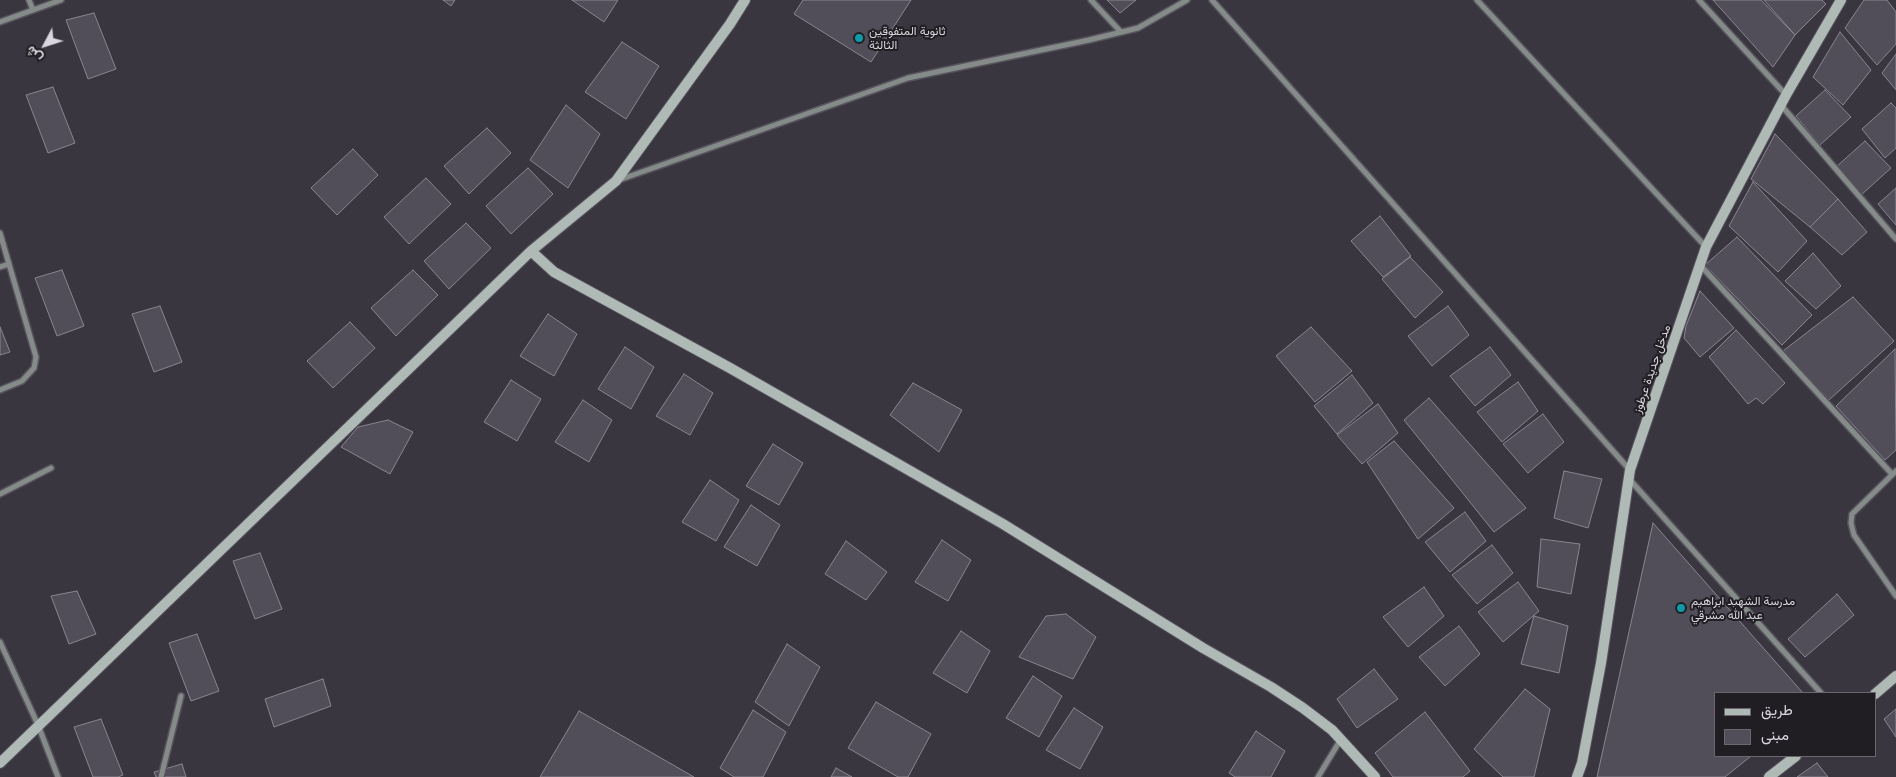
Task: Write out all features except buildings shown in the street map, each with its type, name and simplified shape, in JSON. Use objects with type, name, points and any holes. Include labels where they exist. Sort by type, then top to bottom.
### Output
[{"type":"street","points":[[29,0],[33,10]]},
{"type":"street","points":[[0,22],[61,0]]},
{"type":"street","points":[[0,763],[531,251],[616,181],[730,24],[745,0]]},
{"type":"street","points":[[1091,0],[1121,32]]},
{"type":"street","points":[[616,181],[908,78],[1138,28],[1187,0]]},
{"type":"street","points":[[1212,0],[1819,692]]},
{"type":"street","points":[[1477,0],[1706,248]]},
{"type":"street","points":[[1699,0],[1786,95]]},
{"type":"street","name":"مدخل جديدة عرطوز","points":[[1577,777],[1582,763],[1601,663],[1629,474],[1706,248],[1836,2]]},
{"type":"street","points":[[1781,105],[1896,239]]},
{"type":"street","points":[[0,233],[36,357],[34,368],[22,381],[0,390]]},
{"type":"street","points":[[531,251],[554,272],[730,368],[1003,524],[1203,648],[1279,692],[1303,708],[1341,739],[1375,777]]},
{"type":"street","points":[[0,267],[9,264]]},
{"type":"street","points":[[1701,266],[1894,472],[1852,514],[1852,523],[1854,535],[1896,596]]},
{"type":"street","points":[[0,494],[51,468]]},
{"type":"street","points":[[0,642],[38,725],[58,777]]},
{"type":"street","points":[[1876,693],[1896,676]]},
{"type":"street","points":[[161,777],[181,696]]},
{"type":"street","points":[[1318,777],[1341,739]]},
{"type":"street","points":[[1769,777],[1795,757]]},
{"type":"place","name":"ثانوية المتفوقين الثالثة","points":[[859,38]]},
{"type":"place","name":"مدرسة الشهيد ابراهيم عبد الله مشرقي","points":[[1681,608]]}]
